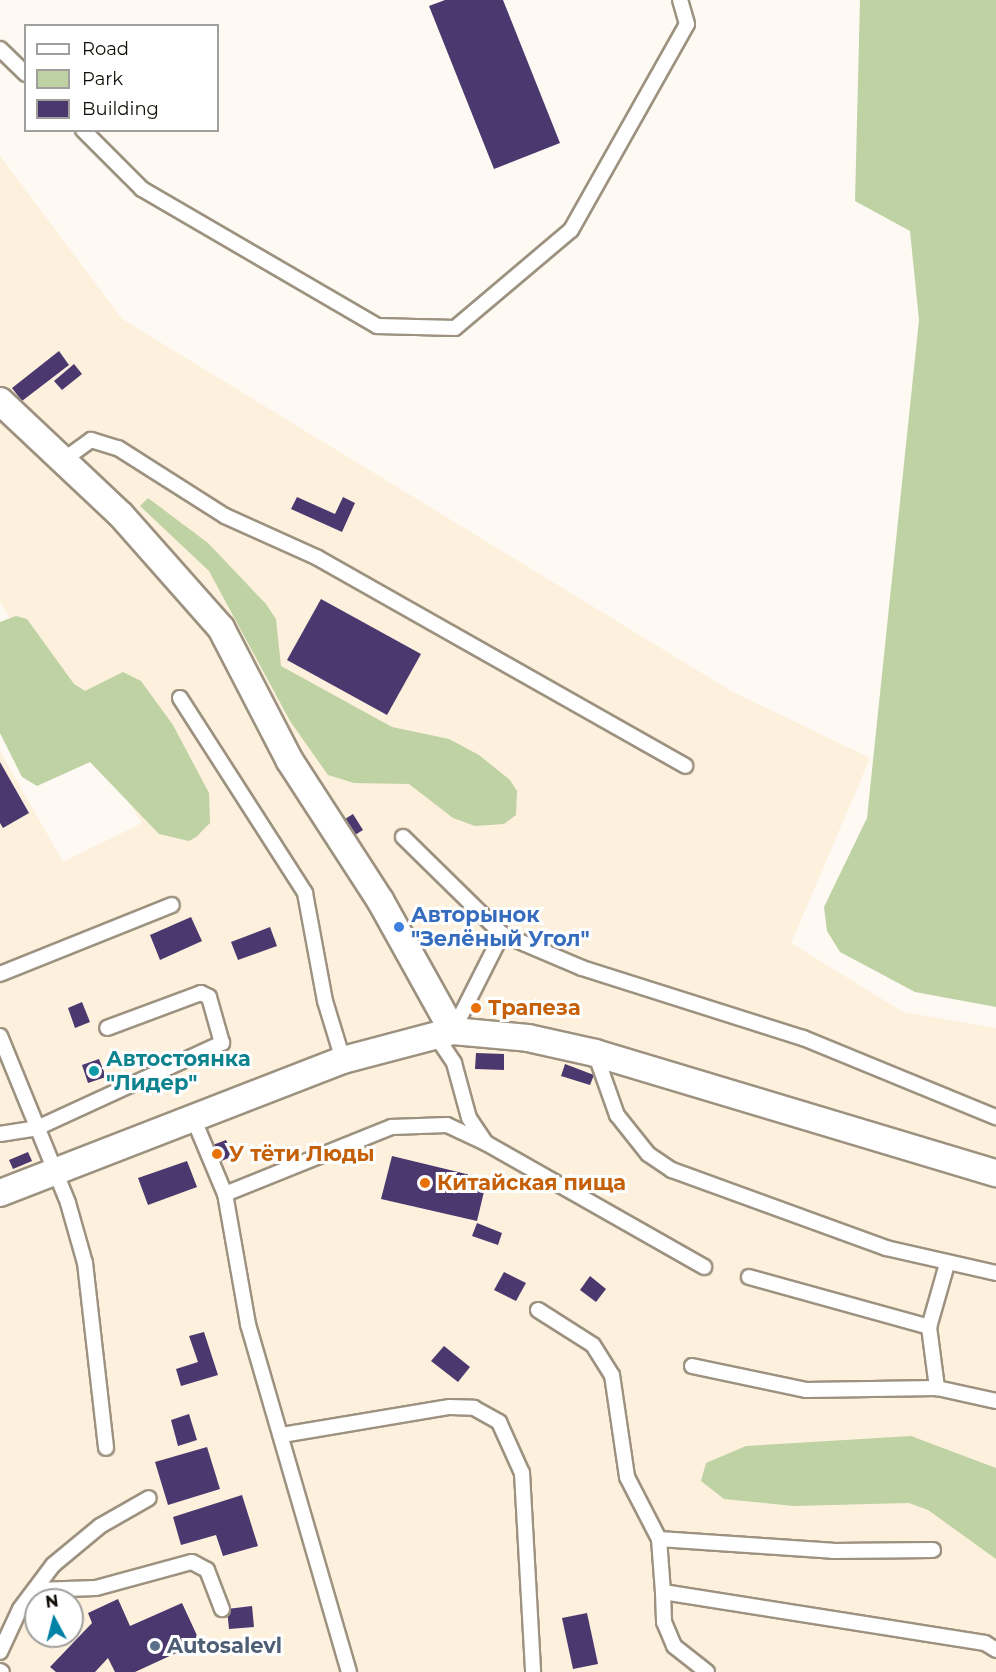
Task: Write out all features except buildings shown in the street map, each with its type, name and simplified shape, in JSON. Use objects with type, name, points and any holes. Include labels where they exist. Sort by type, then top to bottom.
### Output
[{"type":"street","points":[[0,401],[135,531],[221,628],[290,761],[380,900],[443,1032]]},
{"type":"street","points":[[0,1193],[55,1174],[343,1060],[443,1032],[528,1038],[595,1053],[996,1173]]},
{"type":"lane","points":[[85,132],[142,189],[378,326],[455,328],[571,230],[687,24],[680,0]]},
{"type":"lane","points":[[0,49],[24,72]]},
{"type":"lane","points":[[62,461],[91,440],[118,447],[225,516],[318,558],[685,766]]},
{"type":"lane","points":[[180,698],[306,893],[325,1001],[343,1060]]},
{"type":"lane","points":[[403,837],[502,934],[582,968],[803,1038],[996,1117]]},
{"type":"lane","points":[[0,974],[172,904]]},
{"type":"lane","points":[[486,1143],[469,1118],[443,1032],[502,934]]},
{"type":"lane","points":[[0,1134],[37,1128],[222,1043],[209,997],[201,993],[107,1028]]},
{"type":"lane","points":[[0,1036],[55,1174],[85,1263],[106,1448]]},
{"type":"lane","points":[[595,1053],[617,1115],[640,1146],[672,1170],[886,1248],[947,1264],[996,1273]]},
{"type":"lane","points":[[194,1120],[225,1194],[240,1288],[349,1672]]},
{"type":"lane","points":[[225,1194],[392,1126],[447,1125],[486,1143],[704,1267]]},
{"type":"lane","points":[[937,1388],[929,1327],[947,1264]]},
{"type":"lane","points":[[748,1277],[929,1327]]},
{"type":"lane","points":[[538,1310],[602,1356],[612,1375],[627,1477],[659,1539],[664,1622],[674,1646],[707,1672]]},
{"type":"lane","points":[[692,1366],[806,1390],[937,1388],[996,1401]]},
{"type":"lane","points":[[282,1435],[450,1407],[474,1408],[499,1422],[522,1473],[533,1672]]},
{"type":"lane","points":[[37,1588],[70,1551],[149,1498]]},
{"type":"lane","points":[[659,1539],[833,1551],[933,1550]]},
{"type":"lane","points":[[84,1588],[96,1588],[192,1562],[207,1570],[222,1609]]},
{"type":"lane","points":[[663,1592],[985,1643],[996,1650]]},
{"type":"lane","points":[[0,1652],[24,1609]]},
{"type":"shaded area","name":"Авторынок \"Зелёный Угол\"","points":[[0,156],[122,319],[731,691],[870,758],[791,943],[903,1012],[996,1028],[996,1672],[0,1672],[0,751],[63,862],[142,823],[0,602]]},
{"type":"green space","points":[[860,0],[996,0],[996,1007],[915,992],[840,952],[827,931],[824,907],[867,818],[919,320],[910,231],[855,201]]},
{"type":"green space","points":[[148,498],[208,543],[266,604],[276,619],[281,666],[392,727],[449,739],[479,755],[510,780],[517,791],[516,815],[504,824],[475,826],[453,818],[409,784],[354,783],[328,775],[290,721],[209,571],[140,506]]},
{"type":"green space","points":[[16,616],[27,619],[74,684],[85,691],[123,672],[141,681],[173,725],[209,793],[210,823],[196,837],[189,841],[159,834],[90,762],[37,786],[22,777],[0,733],[0,622]]},
{"type":"green space","points":[[911,1436],[996,1468],[996,1559],[928,1510],[909,1503],[793,1506],[724,1499],[701,1481],[706,1463],[746,1446]]},
{"type":"place","name":"Авторынок \"Зелёный Угол\"","points":[[399,927]]},
{"type":"place","name":"Трапеза","points":[[476,1008]]},
{"type":"place","name":"Автостоянка \"Лидер\"","points":[[94,1071]]},
{"type":"place","name":"У тёти Люды","points":[[217,1154]]},
{"type":"place","name":"Китайская пища","points":[[425,1183]]},
{"type":"place","name":"Autosalevl","points":[[155,1646]]}]
